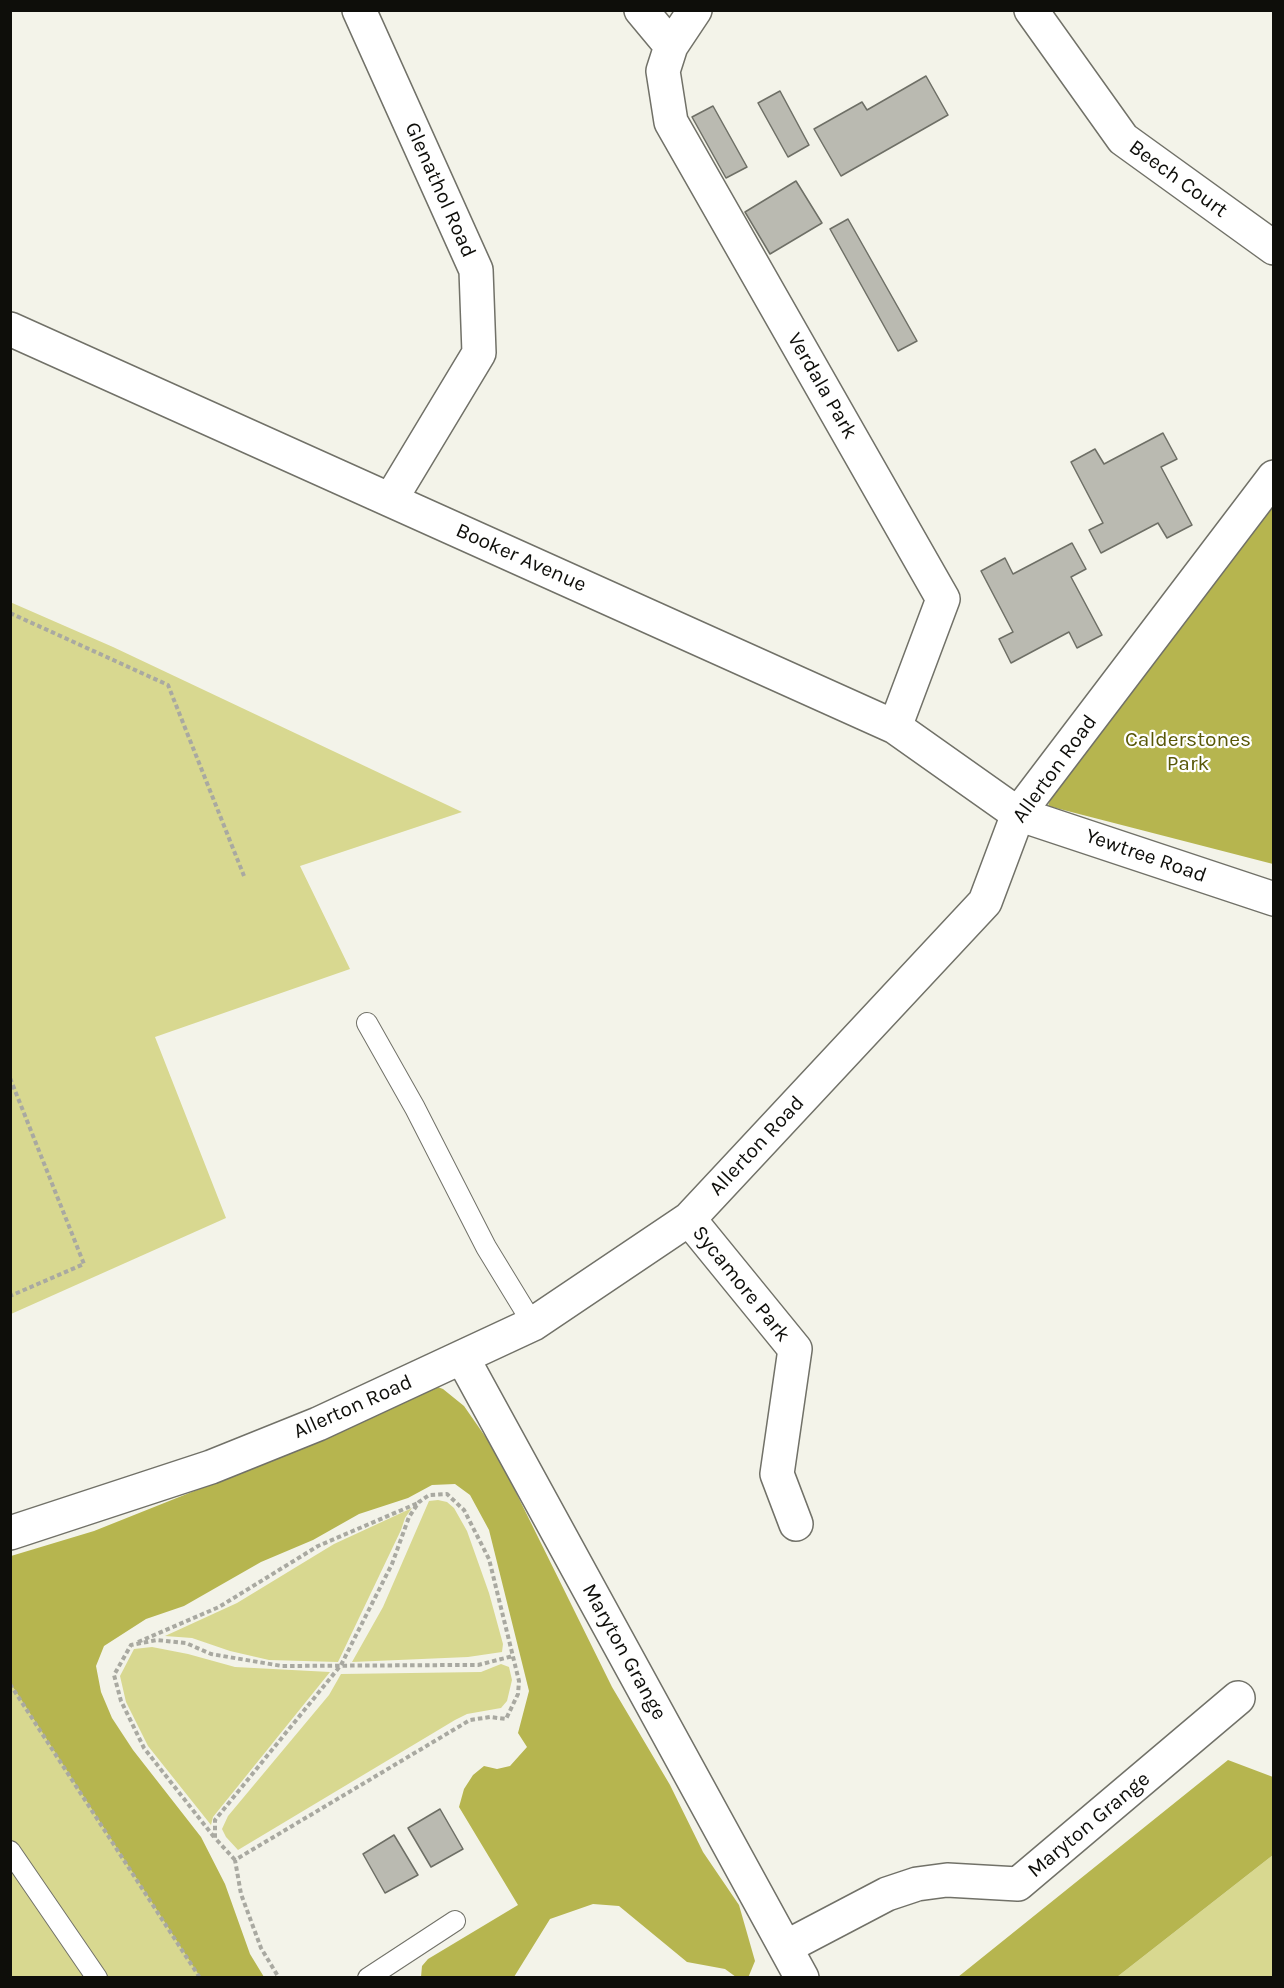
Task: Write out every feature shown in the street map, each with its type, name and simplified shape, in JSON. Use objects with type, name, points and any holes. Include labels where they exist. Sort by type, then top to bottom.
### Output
[{"type":"street","name":"Glenathol Road","points":[[359,10],[476,270],[479,352],[391,499]]},
{"type":"street","points":[[641,10],[671,46]]},
{"type":"street","name":"Verdala Park","points":[[695,10],[671,46],[663,71],[671,122],[943,599],[895,727]]},
{"type":"street","name":"Beech Court","points":[[1031,10],[1123,139],[1274,248]]},
{"type":"street","name":"Booker Avenue","points":[[10,329],[895,727],[1018,814]]},
{"type":"street","name":"Allerton Road","points":[[10,1533],[211,1467],[318,1424],[534,1324],[689,1219],[985,902],[1018,814],[1274,477]]},
{"type":"street","name":"Yewtree Road","points":[[1018,814],[1274,899]]},
{"type":"street","name":"Sycamore Park","points":[[689,1219],[795,1349],[777,1474],[796,1524]]},
{"type":"street","name":"Maryton Grange","points":[[462,1357],[782,1962],[802,1977]]},
{"type":"street","name":"Maryton Grange","points":[[782,1962],[887,1894],[917,1884],[947,1881],[1018,1884],[1238,1698]]},
{"type":"lane","points":[[367,1023],[415,1108],[486,1247],[534,1324]]},
{"type":"lane","points":[[10,1851],[97,1977]]},
{"type":"lane","points":[[368,1977],[455,1921]]},
{"type":"path","points":[[10,613],[168,685],[244,876]]},
{"type":"path","points":[[10,1077],[84,1264],[10,1296]]},
{"type":"path","points":[[235,1860],[470,1720],[490,1717],[506,1719],[518,1694],[519,1681],[489,1559],[464,1510],[447,1494],[429,1495],[419,1502],[318,1546],[219,1607],[131,1645],[114,1675],[121,1701],[144,1748],[235,1860],[245,1905],[261,1948],[279,1977]]},
{"type":"path","points":[[215,1838],[215,1820],[341,1665],[392,1564],[409,1517],[419,1502]]},
{"type":"path","points":[[131,1645],[157,1640],[186,1643],[211,1654],[282,1666],[478,1665],[513,1656]]},
{"type":"path","points":[[10,1684],[200,1977]]},
{"type":"shaded area","points":[[10,602],[113,647],[462,812],[300,866],[350,969],[155,1037],[226,1218],[11,1314]]},
{"type":"shaded area","points":[[429,1501],[447,1502],[454,1508],[467,1531],[489,1593],[503,1644],[502,1652],[468,1657],[352,1662],[383,1607]]},
{"type":"shaded area","points":[[412,1508],[405,1518],[338,1662],[269,1660],[230,1651],[192,1638],[165,1636],[237,1603],[334,1544]]},
{"type":"shaded area","points":[[152,1647],[235,1667],[330,1672],[213,1817],[211,1825],[148,1746],[126,1702],[120,1676],[134,1649]]},
{"type":"shaded area","points":[[501,1664],[509,1667],[512,1680],[507,1701],[501,1708],[467,1714],[455,1720],[238,1850],[226,1837],[222,1829],[228,1816],[329,1695],[341,1674],[481,1672]]},
{"type":"shaded area","points":[[11,1684],[200,1977],[11,1977]]},
{"type":"shaded area","points":[[1273,1855],[1273,1977],[1117,1977]]},
{"type":"green space","name":"Calderstones Park","points":[[1273,491],[1273,864],[1048,806],[1054,788]]},
{"type":"green space","points":[[435,1386],[443,1389],[464,1406],[496,1452],[612,1687],[670,1785],[703,1852],[739,1905],[755,1961],[748,1978],[736,1977],[725,1969],[687,1962],[619,1906],[593,1904],[550,1919],[514,1977],[421,1977],[422,1966],[428,1959],[518,1905],[459,1807],[464,1789],[473,1775],[484,1766],[497,1769],[510,1766],[527,1747],[518,1733],[529,1691],[489,1530],[470,1495],[455,1484],[432,1485],[408,1498],[359,1514],[313,1540],[261,1562],[184,1606],[146,1619],[104,1646],[96,1666],[101,1692],[112,1718],[133,1750],[201,1837],[225,1884],[250,1954],[264,1977],[200,1977],[11,1684],[11,1556],[94,1531],[282,1456]]},
{"type":"green space","points":[[1228,1760],[1273,1777],[1273,1855],[1117,1977],[958,1977]]},
{"type":"building","points":[[926,76],[948,115],[841,176],[814,129],[862,102],[867,110]]},
{"type":"building","points":[[780,91],[809,145],[788,157],[758,103]]},
{"type":"building","points":[[713,106],[747,167],[726,178],[692,117]]},
{"type":"building","points":[[796,181],[822,223],[770,254],[745,212]]},
{"type":"building","points":[[848,219],[917,341],[898,351],[830,229]]},
{"type":"building","points":[[1163,433],[1177,459],[1161,467],[1192,525],[1167,538],[1158,523],[1101,553],[1089,530],[1103,523],[1071,462],[1095,449],[1104,464]]},
{"type":"building","points":[[1072,543],[1086,569],[1071,577],[1102,635],[1077,648],[1069,632],[1011,663],[999,639],[1013,632],[981,571],[1005,558],[1013,574]]},
{"type":"building","points":[[440,1809],[463,1849],[431,1867],[408,1828]]},
{"type":"building","points":[[394,1835],[418,1875],[385,1893],[363,1854]]}]
